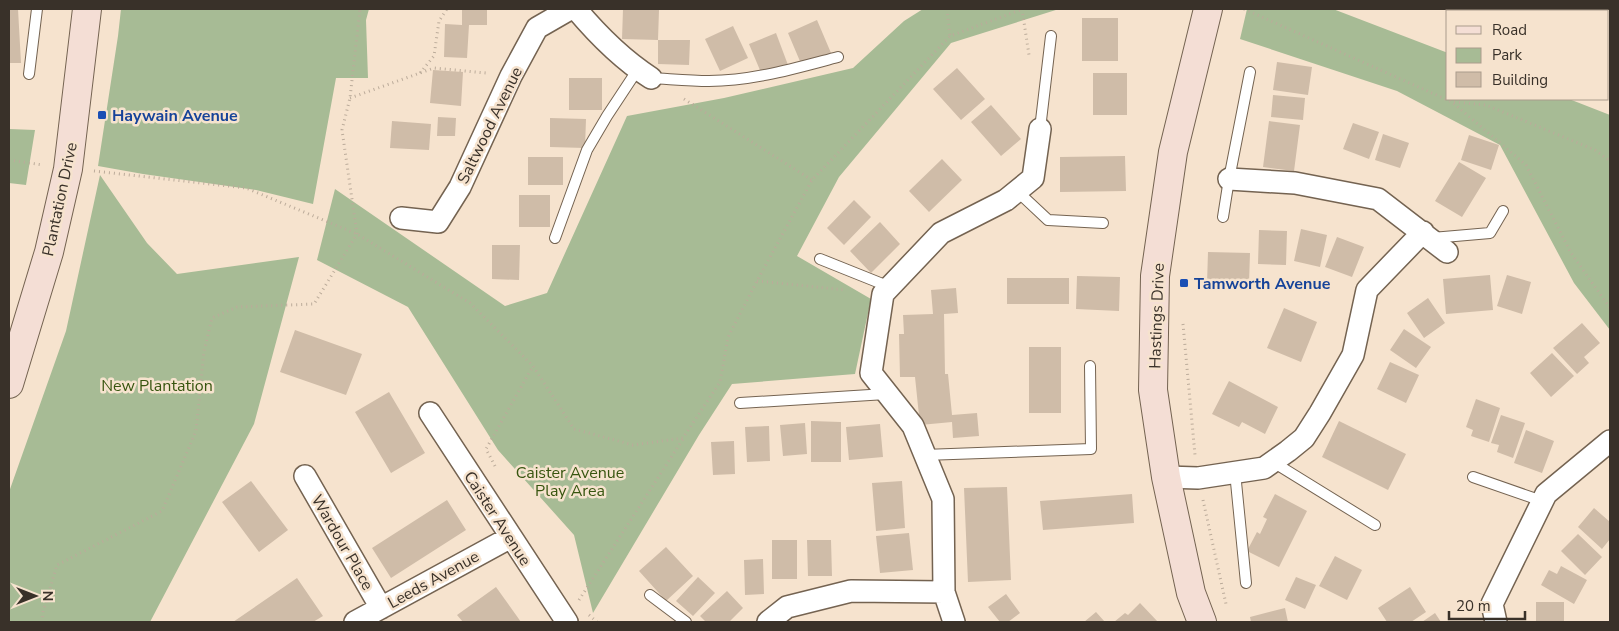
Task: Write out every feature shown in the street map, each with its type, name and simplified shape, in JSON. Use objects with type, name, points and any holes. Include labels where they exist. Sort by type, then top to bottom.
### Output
[{"type":"street","name":"Plantation Drive","points":[[9,384],[48,252],[68,169],[87,9]]},
{"type":"street","name":"Saltwood Avenue","points":[[401,218],[438,222],[460,187],[512,76],[537,28],[570,9]]},
{"type":"street","points":[[576,9],[645,74]]},
{"type":"street","name":"Hastings Drive","points":[[1202,622],[1191,593],[1166,477],[1153,390],[1155,276],[1173,152],[1208,9]]},
{"type":"street","points":[[954,622],[944,592],[943,499],[913,426],[872,373],[886,291],[941,233],[1006,200],[1033,178],[1040,129]]},
{"type":"street","points":[[1228,178],[1295,183],[1378,198],[1448,252]]},
{"type":"street","points":[[1166,477],[1198,478],[1264,468],[1304,438],[1354,356],[1367,290],[1426,235]]},
{"type":"street","name":"Caister Avenue","points":[[430,413],[511,537],[575,616]]},
{"type":"street","points":[[1496,622],[1492,604],[1546,494],[1610,441]]},
{"type":"street","name":"Wardour Place","points":[[305,476],[381,608]]},
{"type":"street","name":"Leeds Avenue","points":[[355,622],[511,537]]},
{"type":"street","points":[[768,622],[787,606],[851,591],[944,592]]},
{"type":"lane","points":[[30,74],[37,9]]},
{"type":"lane","points":[[1040,129],[1051,36]]},
{"type":"lane","points":[[556,238],[587,150],[607,116],[645,74],[709,81],[737,79],[761,76],[838,57]]},
{"type":"lane","points":[[1223,217],[1228,178],[1250,72]]},
{"type":"lane","points":[[1017,191],[1048,220],[1103,223]]},
{"type":"lane","points":[[1426,235],[1490,233],[1502,211]]},
{"type":"lane","points":[[820,259],[886,291]]},
{"type":"lane","points":[[924,455],[1091,449],[1090,366]]},
{"type":"lane","points":[[740,403],[888,394]]},
{"type":"lane","points":[[1273,462],[1375,525]]},
{"type":"lane","points":[[1235,472],[1246,583]]},
{"type":"lane","points":[[1473,477],[1542,501]]},
{"type":"lane","points":[[650,595],[686,622]]},
{"type":"path","points":[[42,622],[43,612],[57,565],[162,510],[196,431],[204,351],[212,318],[237,307],[314,304],[357,234],[342,130],[350,98],[360,9]]},
{"type":"path","points":[[420,74],[434,56],[440,21],[447,9]]},
{"type":"path","points":[[947,9],[950,36]]},
{"type":"path","points":[[572,596],[577,603],[720,382],[728,337],[812,180],[950,36],[1022,9]]},
{"type":"path","points":[[1244,9],[1446,99]]},
{"type":"path","points":[[350,98],[434,68],[512,76]]},
{"type":"path","points":[[645,74],[812,180]]},
{"type":"path","points":[[1448,100],[1526,165],[1571,253],[1610,308]]},
{"type":"path","points":[[1452,102],[1486,105],[1595,150],[1610,161]]},
{"type":"path","points":[[9,160],[68,169],[102,171],[246,188],[357,234],[470,303],[533,366],[574,429],[633,445],[683,438]]},
{"type":"path","points":[[757,281],[886,291]]},
{"type":"path","points":[[1182,320],[1198,478],[1226,607]]},
{"type":"path","points":[[496,466],[486,449],[533,366]]},
{"type":"path","points":[[575,616],[597,622]]},
{"type":"green space","points":[[121,9],[369,9],[366,20],[368,78],[336,78],[313,204],[256,190],[98,166]]},
{"type":"green space","name":"Caister Avenue Play Area","points":[[923,9],[1059,9],[951,43],[839,177],[797,256],[871,299],[855,374],[732,384],[699,435],[593,613],[574,535],[498,450],[408,307],[317,260],[335,189],[505,306],[547,293],[627,116],[724,98],[853,68],[904,21]]},
{"type":"green space","points":[[1247,9],[1333,9],[1446,52],[1446,100],[1572,100],[1610,115],[1610,330],[1574,283],[1500,145],[1397,91],[1240,39]]},
{"type":"green space","points":[[9,129],[35,130],[26,185],[9,183]]},
{"type":"green space","name":"New Plantation","points":[[100,175],[147,243],[177,274],[299,257],[254,424],[150,622],[9,622],[9,492],[66,331]]},
{"type":"building","points":[[9,9],[18,9],[21,63],[9,63]]},
{"type":"building","points":[[462,9],[487,9],[487,25],[469,25],[467,58],[444,57],[445,24],[462,25]]},
{"type":"building","points":[[623,9],[659,10],[658,40],[622,39]]},
{"type":"building","points":[[1082,18],[1118,18],[1118,61],[1082,61]]},
{"type":"building","points":[[817,20],[831,53],[802,66],[788,33]]},
{"type":"building","points":[[733,26],[748,58],[720,71],[705,39]]},
{"type":"building","points":[[776,33],[788,65],[762,75],[749,44]]},
{"type":"building","points":[[658,40],[690,40],[689,65],[658,64]]},
{"type":"building","points":[[1277,62],[1312,67],[1308,95],[1273,90]]},
{"type":"building","points":[[957,68],[985,99],[961,120],[933,89]]},
{"type":"building","points":[[433,70],[463,72],[461,106],[430,103]]},
{"type":"building","points":[[1093,73],[1127,73],[1127,115],[1093,115]]},
{"type":"building","points":[[569,78],[602,78],[602,110],[569,110]]},
{"type":"building","points":[[1273,95],[1305,98],[1303,120],[1271,117]]},
{"type":"building","points":[[991,105],[1021,139],[1001,156],[971,122]]},
{"type":"building","points":[[438,117],[456,118],[455,136],[437,136]]},
{"type":"building","points":[[550,118],[586,119],[585,148],[550,147]]},
{"type":"building","points":[[392,121],[431,124],[429,150],[390,148]]},
{"type":"building","points":[[1269,121],[1300,125],[1294,171],[1263,167]]},
{"type":"building","points":[[1353,123],[1379,132],[1369,159],[1343,149]]},
{"type":"building","points":[[1383,134],[1409,143],[1400,168],[1375,160]]},
{"type":"building","points":[[1469,135],[1499,145],[1491,170],[1461,160]]},
{"type":"building","points":[[1125,156],[1126,191],[1060,192],[1060,157]]},
{"type":"building","points":[[528,157],[563,157],[563,185],[528,185]]},
{"type":"building","points":[[942,159],[962,180],[929,212],[909,191]]},
{"type":"building","points":[[1459,162],[1486,178],[1462,217],[1435,201]]},
{"type":"building","points":[[519,195],[550,195],[550,227],[519,227]]},
{"type":"building","points":[[854,200],[871,217],[844,245],[827,228]]},
{"type":"building","points":[[880,222],[900,244],[871,273],[850,251]]},
{"type":"building","points":[[1301,229],[1327,235],[1320,267],[1294,261]]},
{"type":"building","points":[[1259,230],[1287,231],[1286,265],[1258,264]]},
{"type":"building","points":[[1337,237],[1364,247],[1352,277],[1325,267]]},
{"type":"building","points":[[492,245],[520,245],[519,280],[492,279]]},
{"type":"building","points":[[1208,252],[1250,253],[1249,284],[1207,284]]},
{"type":"building","points":[[1490,275],[1493,310],[1446,314],[1443,279]]},
{"type":"building","points":[[1507,275],[1531,282],[1522,314],[1497,306]]},
{"type":"building","points":[[1077,276],[1120,277],[1119,311],[1076,309]]},
{"type":"building","points":[[1007,278],[1069,278],[1069,304],[1007,304]]},
{"type":"building","points":[[956,288],[958,313],[944,314],[945,374],[948,374],[952,415],[977,413],[979,436],[953,438],[952,422],[920,425],[915,377],[900,377],[899,334],[904,334],[903,315],[933,314],[931,290]]},
{"type":"building","points":[[1428,298],[1445,323],[1424,338],[1407,313]]},
{"type":"building","points":[[1284,308],[1317,322],[1301,362],[1267,348]]},
{"type":"building","points":[[1582,323],[1600,343],[1584,357],[1589,363],[1577,374],[1553,348]]},
{"type":"building","points":[[1404,329],[1431,347],[1416,368],[1390,350]]},
{"type":"building","points":[[295,330],[362,354],[346,395],[280,372]]},
{"type":"building","points":[[1029,347],[1061,347],[1061,413],[1029,413]]},
{"type":"building","points":[[1552,353],[1574,376],[1551,397],[1530,373]]},
{"type":"building","points":[[1390,362],[1419,375],[1406,403],[1377,389]]},
{"type":"building","points":[[1229,381],[1278,407],[1265,434],[1242,422],[1239,427],[1212,414]]},
{"type":"building","points":[[389,392],[425,453],[391,473],[355,412]]},
{"type":"building","points":[[1476,399],[1500,408],[1489,442],[1471,436],[1473,430],[1466,427]]},
{"type":"building","points":[[1501,415],[1525,423],[1513,458],[1497,452],[1499,445],[1491,443]]},
{"type":"building","points":[[811,421],[841,422],[841,462],[811,462]]},
{"type":"building","points":[[1339,421],[1406,454],[1388,490],[1322,457]]},
{"type":"building","points":[[805,423],[807,454],[783,456],[780,425]]},
{"type":"building","points":[[880,424],[883,457],[849,460],[846,427]]},
{"type":"building","points":[[769,426],[770,461],[747,462],[745,427]]},
{"type":"building","points":[[1526,430],[1554,441],[1542,473],[1514,463]]},
{"type":"building","points":[[734,441],[735,474],[713,475],[711,442]]},
{"type":"building","points":[[251,481],[288,530],[259,552],[222,502]]},
{"type":"building","points":[[902,481],[905,528],[876,531],[872,483]]},
{"type":"building","points":[[1007,487],[1011,580],[968,582],[964,488]]},
{"type":"building","points":[[1132,494],[1134,523],[1043,530],[1040,501]]},
{"type":"building","points":[[1275,494],[1307,511],[1279,567],[1247,551],[1257,532],[1260,534],[1267,519],[1263,517]]},
{"type":"building","points":[[447,500],[466,530],[391,578],[372,548]]},
{"type":"building","points":[[1594,508],[1610,522],[1610,539],[1602,549],[1578,527]]},
{"type":"building","points":[[909,533],[913,570],[880,573],[876,536]]},
{"type":"building","points":[[1578,534],[1602,557],[1585,575],[1561,551]]},
{"type":"building","points":[[772,540],[797,540],[797,579],[772,579]]},
{"type":"building","points":[[807,540],[831,540],[832,576],[808,576]]},
{"type":"building","points":[[666,547],[693,576],[666,601],[639,571]]},
{"type":"building","points":[[1335,556],[1362,570],[1347,600],[1319,586]]},
{"type":"building","points":[[763,559],[764,594],[745,595],[744,560]]},
{"type":"building","points":[[1561,566],[1587,580],[1574,604],[1541,585],[1549,570],[1557,574]]},
{"type":"building","points":[[698,577],[715,593],[693,616],[676,601]]},
{"type":"building","points":[[1296,577],[1316,585],[1305,609],[1285,600]]},
{"type":"building","points":[[297,578],[323,616],[313,622],[233,622]]},
{"type":"building","points":[[496,587],[521,622],[463,622],[457,615]]},
{"type":"building","points":[[1410,587],[1426,612],[1411,622],[1387,622],[1378,608]]},
{"type":"building","points":[[727,591],[743,608],[729,622],[706,622],[700,616]]},
{"type":"building","points":[[1006,594],[1020,613],[1008,622],[1000,622],[988,607]]},
{"type":"building","points":[[1536,602],[1564,602],[1564,622],[1536,622]]},
{"type":"building","points":[[1140,603],[1158,622],[1114,622],[1125,613],[1128,615]]},
{"type":"building","points":[[1285,608],[1288,622],[1251,622],[1250,617]]},
{"type":"building","points":[[1096,612],[1105,622],[1084,622]]},
{"type":"building","points":[[1435,613],[1441,622],[1422,622]]},
{"type":"place","name":"Haywain Avenue","points":[[102,115]]},
{"type":"place","name":"Tamworth Avenue","points":[[1184,283]]}]
